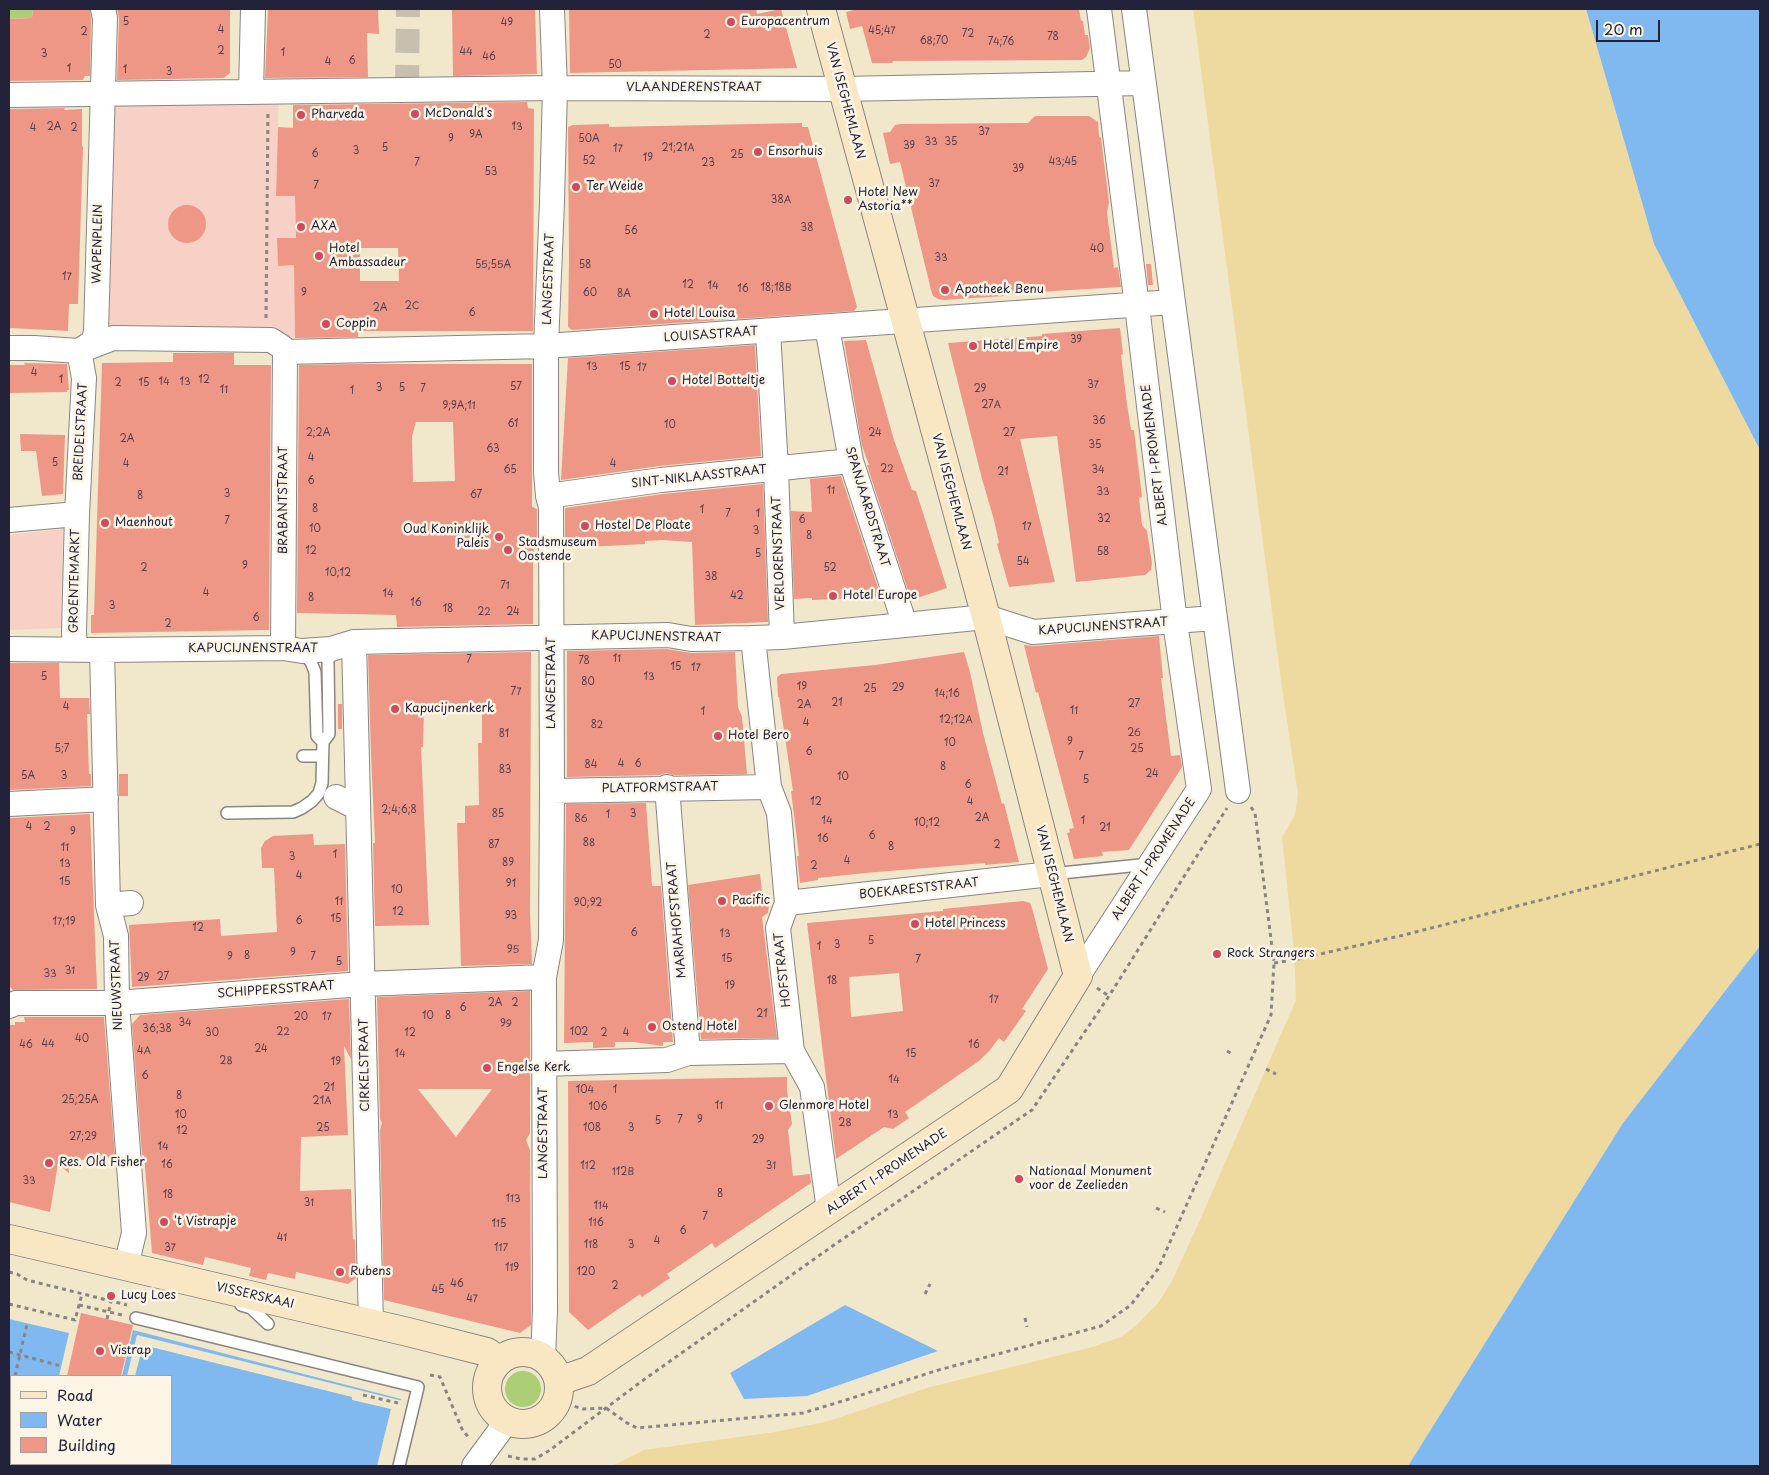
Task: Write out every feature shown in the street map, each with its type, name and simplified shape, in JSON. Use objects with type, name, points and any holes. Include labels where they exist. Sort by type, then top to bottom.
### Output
[{"type":"street","name":"WAPENPLEIN","points":[[79,351],[92,342],[96,332],[103,9]]},
{"type":"street","points":[[9,95],[266,92],[253,9]]},
{"type":"street","name":"LANGESTRAAT","points":[[543,1358],[545,1300],[544,977],[551,940],[552,791],[551,507],[546,472],[546,346],[555,88],[552,9]]},
{"type":"street","name":"VAN ISEGHEMLAAN","points":[[821,9],[986,617],[1078,976]]},
{"type":"street","name":"ALBERT I-PROMENADE","points":[[558,1391],[1009,1089],[1078,976],[1199,789],[1175,622],[1137,306],[1098,9]]},
{"type":"street","points":[[1134,9],[1238,791]]},
{"type":"street","name":"VLAANDERENSTRAAT","points":[[266,92],[555,88],[842,89],[1144,84]]},
{"type":"street","name":"LOUISASTRAAT","points":[[275,346],[546,346],[1173,302]]},
{"type":"street","name":"SPANJAARDSTRAAT","points":[[827,327],[850,461],[905,626]]},
{"type":"street","name":"VERLORENSTRAAT","points":[[768,331],[776,469],[782,637]]},
{"type":"street","points":[[9,348],[79,351],[113,338],[275,346]]},
{"type":"street","name":"BRABANTSTRAAT","points":[[275,346],[292,649]]},
{"type":"street","name":"BREIDELSTRAAT","points":[[76,514],[84,378],[79,351]]},
{"type":"street","name":"SINT-NIKLAASSTRAAT","points":[[548,496],[661,480],[850,461]]},
{"type":"street","name":"GROENTEMARKT","points":[[9,520],[76,514],[74,632],[76,649],[9,649]]},
{"type":"street","name":"KAPUCIJNENSTRAAT","points":[[76,649],[330,649],[354,642],[668,635],[691,639],[782,637],[986,617],[1033,632],[1214,618]]},
{"type":"street","name":"HOFSTRAAT","points":[[753,638],[769,786],[779,813],[787,903],[778,928],[792,1051],[812,1087],[829,1210]]},
{"type":"street","name":"CIRKELSTRAAT","points":[[354,642],[371,1323]]},
{"type":"street","name":"NIEUWSTRAAT","points":[[102,650],[106,799],[120,904],[116,936],[117,1002],[134,1233],[116,1292]]},
{"type":"street","name":"PLATFORMSTRAAT","points":[[552,791],[769,786]]},
{"type":"street","name":"MARIAHOFSTRAAT","points":[[667,788],[688,1053]]},
{"type":"street","points":[[329,790],[358,808]]},
{"type":"street","points":[[9,804],[106,799]]},
{"type":"street","name":"BOEKARESTSTRAAT","points":[[787,903],[1052,874]]},
{"type":"street","name":"SCHIPPERSSTRAAT","points":[[9,1006],[16,1003],[117,1002],[362,984],[544,977]]},
{"type":"street","points":[[543,1064],[668,1060],[688,1053],[792,1051]]},
{"type":"street","name":"VISSERSKAAI","points":[[9,1239],[116,1292],[371,1323],[487,1352],[499,1361]]},
{"type":"street","points":[[526,1352],[543,1358],[550,1364],[558,1391],[552,1410],[546,1417],[537,1422],[517,1425],[507,1422],[492,1408],[488,1399],[486,1389],[492,1370],[507,1355],[526,1352]]},
{"type":"street","points":[[474,1466],[507,1422]]},
{"type":"lane","points":[[292,649],[311,662],[315,672],[317,736],[323,742]]},
{"type":"lane","points":[[227,813],[293,812],[312,802],[319,793],[329,790],[322,756],[323,742],[329,734],[328,661],[330,649]]},
{"type":"lane","points":[[303,756],[322,756]]},
{"type":"lane","points":[[1052,874],[1152,864]]},
{"type":"lane","points":[[232,1303],[251,1308],[268,1324]]},
{"type":"lane","points":[[136,1318],[418,1387],[398,1466]]},
{"type":"path","points":[[266,92],[275,346]]},
{"type":"path","points":[[558,1391],[583,1409],[606,1408],[834,1245],[1032,1110],[1109,996],[1238,791],[1255,812],[1274,963],[1272,1015],[1158,1269],[1131,1305],[1102,1326],[935,1371],[802,1413],[637,1428],[606,1408]]},
{"type":"path","points":[[1274,963],[1404,935],[1760,844]]},
{"type":"path","points":[[1227,1052],[1234,1055]]},
{"type":"path","points":[[1266,1069],[1276,1074]]},
{"type":"path","points":[[1156,1208],[1165,1212]]},
{"type":"path","points":[[9,1272],[18,1274],[26,1280],[82,1294],[75,1320],[9,1304]]},
{"type":"path","points":[[925,1294],[930,1284]]},
{"type":"path","points":[[79,1305],[116,1292]]},
{"type":"path","points":[[116,1292],[136,1318]]},
{"type":"path","points":[[107,1319],[116,1292]]},
{"type":"path","points":[[1025,1318],[1027,1327]]},
{"type":"path","points":[[15,1375],[27,1324]]},
{"type":"path","points":[[9,1352],[62,1366]]},
{"type":"path","points":[[362,1394],[404,1404]]},
{"type":"shaded area","points":[[279,92],[277,151],[292,151],[292,157],[277,158],[276,196],[295,196],[296,237],[277,238],[278,265],[296,265],[297,268],[294,268],[295,335],[282,347],[92,342],[101,94]]},
{"type":"shaded area","points":[[63,529],[61,628],[9,630],[9,535]]},
{"type":"green space","points":[[9,9],[33,9],[32,18],[9,19]]},
{"type":"green space","points":[[523,1371],[530,1372],[536,1376],[540,1382],[540,1396],[536,1402],[530,1406],[523,1407],[516,1406],[510,1402],[506,1396],[505,1389],[506,1382],[510,1376],[516,1372]]},
{"type":"sand","points":[[1193,9],[1586,9],[1654,244],[1760,450],[1760,946],[1623,1123],[1408,1466],[612,1466],[644,1450],[775,1432],[829,1421],[930,1387],[1089,1348],[1121,1337],[1137,1325],[1158,1303],[1172,1281],[1296,1000],[1294,951],[1282,837],[1295,815],[1298,794],[1282,688]]},
{"type":"water","points":[[1586,9],[1760,9],[1760,450],[1654,244]]},
{"type":"water","points":[[1760,946],[1760,1466],[1408,1466],[1623,1123]]},
{"type":"water","points":[[845,1305],[938,1351],[807,1396],[744,1399],[730,1373]]},
{"type":"water","points":[[9,1319],[69,1333],[59,1375],[10,1375],[10,1465],[172,1465],[172,1375],[122,1375],[133,1330],[401,1399],[385,1466],[9,1466]]},
{"type":"pier","points":[[137,1335],[403,1401],[386,1466],[377,1466],[391,1409],[352,1400],[352,1397],[143,1345],[135,1375],[127,1375]]},
{"type":"building","points":[[33,9],[90,9],[90,76],[85,76],[83,80],[9,81],[9,19],[32,18]]},
{"type":"building","points":[[117,9],[230,9],[230,73],[224,78],[117,80],[119,18]]},
{"type":"building","points":[[268,9],[378,9],[379,34],[367,33],[368,77],[265,78]]},
{"type":"building","points":[[452,9],[535,9],[537,74],[453,76]]},
{"type":"building","points":[[569,9],[756,9],[757,14],[781,9],[797,68],[570,73]]},
{"type":"building","points":[[858,9],[1079,9],[1085,35],[1088,35],[1090,48],[1086,57],[1082,60],[893,61],[892,63],[872,63],[862,26],[850,29],[846,12]]},
{"type":"building","points":[[527,102],[528,108],[534,109],[533,331],[358,331],[358,337],[295,338],[294,265],[278,266],[277,238],[296,238],[295,196],[276,196],[278,127],[293,128],[293,105]],"holes":[[[360,248],[398,248],[399,281],[360,281]]]},
{"type":"building","points":[[65,108],[64,110],[82,109],[83,147],[78,304],[69,304],[68,331],[9,328],[9,109]]},
{"type":"building","points":[[1035,116],[1089,116],[1098,122],[1109,202],[1107,213],[1114,268],[1118,267],[1121,287],[938,299],[933,296],[931,290],[900,162],[890,164],[883,133],[890,132],[895,125],[900,124],[1028,123]]},
{"type":"building","points":[[802,123],[802,127],[808,127],[857,307],[854,311],[572,330],[568,327],[568,127],[573,125],[609,124],[609,127]]},
{"type":"building","points":[[187,205],[201,210],[206,224],[201,238],[187,243],[173,238],[168,224],[173,210]]},
{"type":"building","points":[[1146,264],[1151,264],[1153,285],[1148,285]]},
{"type":"building","points":[[1120,328],[1127,404],[1131,430],[1134,430],[1142,497],[1139,498],[1142,525],[1147,531],[1152,563],[1151,570],[1145,575],[1076,582],[1057,436],[1020,439],[1055,582],[1009,587],[997,544],[999,543],[994,520],[948,343]]},
{"type":"building","points":[[866,340],[894,440],[912,490],[916,491],[947,588],[911,600],[862,446],[844,341]]},
{"type":"building","points":[[755,345],[761,456],[659,466],[561,480],[568,358]]},
{"type":"building","points":[[173,353],[234,353],[234,365],[271,365],[269,630],[91,633],[91,615],[94,615],[102,363],[173,362]]},
{"type":"building","points":[[24,363],[67,364],[69,390],[67,392],[9,393],[9,365],[25,365]]},
{"type":"building","points":[[532,364],[532,507],[537,509],[537,549],[534,549],[533,553],[533,624],[397,627],[396,615],[297,613],[299,365]],"holes":[[[416,422],[453,422],[455,481],[413,482],[412,436]]]},
{"type":"building","points":[[20,434],[65,435],[63,494],[42,496],[36,451],[21,451]]},
{"type":"building","points":[[841,476],[881,597],[794,599],[791,511],[812,512],[810,479]]},
{"type":"building","points":[[763,484],[768,622],[695,625],[692,542],[662,540],[645,541],[645,544],[565,548],[565,508],[663,494]]},
{"type":"building","points":[[1159,636],[1163,678],[1161,678],[1171,756],[1180,755],[1182,767],[1129,850],[1102,852],[1103,856],[1074,859],[1067,833],[1070,832],[1069,829],[1074,828],[1024,645],[1034,646]]},
{"type":"building","points":[[667,649],[691,653],[735,652],[738,707],[742,717],[747,774],[674,775],[666,773],[660,775],[567,777],[567,651]]},
{"type":"building","points":[[531,652],[530,912],[532,964],[461,966],[457,823],[465,823],[465,806],[479,805],[478,743],[482,743],[482,707],[424,707],[423,747],[421,747],[429,925],[375,926],[373,843],[375,843],[368,655]]},
{"type":"building","points":[[964,652],[983,733],[1019,862],[865,873],[818,878],[818,880],[800,883],[797,856],[799,856],[791,791],[793,791],[778,697],[777,677],[781,674],[875,665]]},
{"type":"building","points":[[9,663],[59,663],[60,698],[89,698],[90,714],[87,714],[91,786],[9,790]]},
{"type":"building","points":[[338,704],[342,704],[342,729],[338,729]]},
{"type":"building","points":[[119,774],[128,774],[128,796],[119,796]]},
{"type":"building","points":[[646,803],[652,886],[661,886],[673,1042],[663,1042],[663,1046],[615,1042],[615,1047],[593,1048],[593,1042],[564,1043],[566,804]]},
{"type":"building","points":[[90,814],[97,989],[13,990],[9,986],[9,818]]},
{"type":"building","points":[[313,834],[314,845],[345,844],[348,971],[132,987],[129,925],[220,919],[221,936],[277,932],[274,868],[262,868],[261,848],[265,841],[273,836]]},
{"type":"building","points":[[760,874],[762,892],[769,905],[768,913],[762,917],[777,1038],[701,1039],[688,885]]},
{"type":"building","points":[[1023,901],[1030,903],[1048,969],[1022,1009],[1026,1011],[1004,1042],[999,1038],[979,1061],[905,1112],[909,1118],[893,1129],[884,1127],[836,1159],[807,923],[943,911],[943,909]],"holes":[[[899,973],[903,1011],[851,1017],[849,977]]]},
{"type":"building","points":[[530,991],[530,1133],[526,1140],[530,1150],[531,1325],[520,1333],[384,1300],[380,1130],[382,1123],[380,1119],[377,997]],"holes":[[[418,1089],[492,1089],[456,1137]]]},
{"type":"building","points":[[349,999],[351,1059],[344,1046],[348,1135],[301,1137],[300,1191],[351,1189],[356,1278],[348,1284],[296,1272],[295,1279],[268,1273],[266,1280],[249,1276],[251,1268],[205,1257],[203,1265],[152,1253],[132,1024],[140,1015]]},
{"type":"building","points":[[24,1017],[104,1017],[115,1157],[68,1161],[69,1173],[58,1164],[50,1212],[9,1202],[9,1025],[15,1025],[15,1022],[25,1022]]},
{"type":"building","points":[[787,1077],[792,1124],[788,1130],[793,1176],[810,1174],[811,1183],[715,1248],[712,1243],[667,1274],[670,1278],[642,1297],[640,1294],[588,1330],[569,1312],[568,1081]]},
{"type":"building","name":"Vistrap","points":[[81,1313],[133,1325],[121,1375],[67,1375]]},
{"type":"tunnel","points":[[407,89],[408,9]]},
{"type":"place","name":"Europacentrum","points":[[731,22]]},
{"type":"place","name":"McDonald's","points":[[415,114]]},
{"type":"place","name":"Pharveda","points":[[301,115]]},
{"type":"place","name":"Ensorhuis","points":[[758,152]]},
{"type":"place","name":"Ter Weide","points":[[576,187]]},
{"type":"place","name":"Hotel New Astoria**","points":[[848,200]]},
{"type":"place","name":"AXA","points":[[301,227]]},
{"type":"place","name":"Hotel Ambassadeur","points":[[319,256]]},
{"type":"place","name":"Apotheek Benu","points":[[945,290]]},
{"type":"place","name":"Hotel Louisa","points":[[654,314]]},
{"type":"place","name":"Coppin","points":[[326,324]]},
{"type":"place","name":"Hotel Empire","points":[[973,346]]},
{"type":"place","name":"Hotel Botteltje","points":[[672,381]]},
{"type":"place","name":"Maenhout","points":[[105,523]]},
{"type":"place","name":"Hostel De Ploate","points":[[585,526]]},
{"type":"place","name":"Oud Koninklijk Paleis","points":[[499,537]]},
{"type":"place","name":"Stadsmuseum Oostende","points":[[508,550]]},
{"type":"place","name":"Hotel Europe","points":[[833,596]]},
{"type":"place","name":"Kapucijnenkerk","points":[[395,709]]},
{"type":"place","name":"Hotel Bero","points":[[718,736]]},
{"type":"place","name":"Pacific","points":[[722,901]]},
{"type":"place","name":"Hotel Princess","points":[[915,924]]},
{"type":"place","name":"Rock Strangers","points":[[1217,954]]},
{"type":"place","name":"Ostend Hotel","points":[[652,1027]]},
{"type":"place","name":"Engelse Kerk","points":[[487,1068]]},
{"type":"place","name":"Glenmore Hotel","points":[[769,1106]]},
{"type":"place","name":"Res. Old Fisher","points":[[49,1163]]},
{"type":"place","name":"Nationaal Monument voor de Zeelieden","points":[[1019,1179]]},
{"type":"place","name":"'t Vistrapje","points":[[164,1222]]},
{"type":"place","name":"Rubens","points":[[340,1272]]},
{"type":"place","name":"Lucy Loes","points":[[111,1296]]},
{"type":"place","name":"Vistrap","points":[[100,1351]]}]
